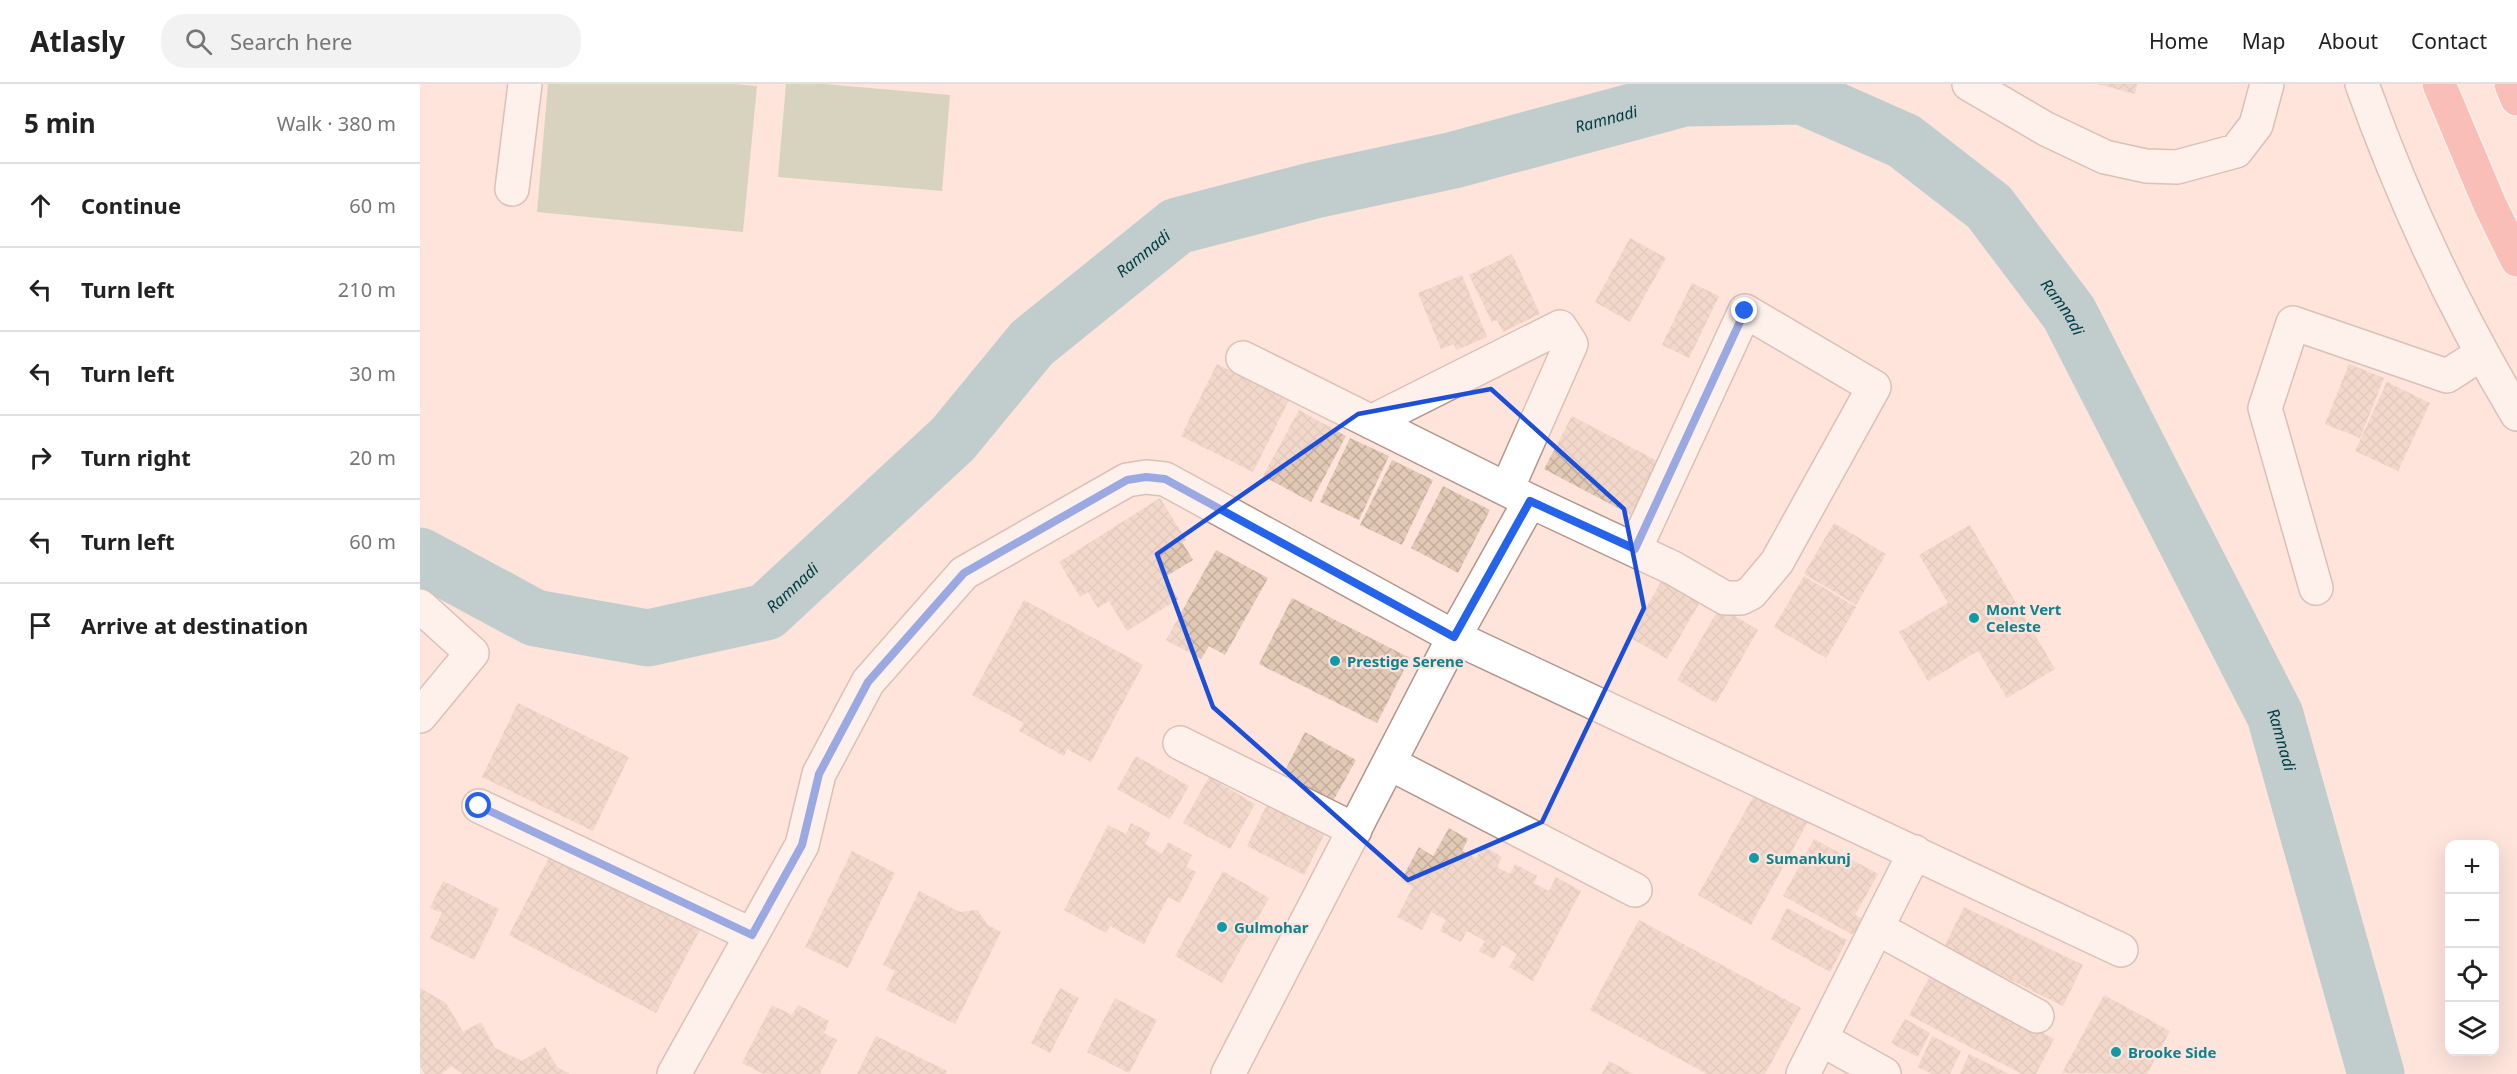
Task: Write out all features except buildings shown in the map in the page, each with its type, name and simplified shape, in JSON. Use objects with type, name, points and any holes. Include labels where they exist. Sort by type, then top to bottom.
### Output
[{"type":"highway","points":[[2439,84],[2490,205],[2517,260]]},
{"type":"highway","points":[[2511,84],[2517,99]]},
{"type":"street","points":[[512,189],[525,84]]},
{"type":"street","points":[[1968,84],[2046,129],[2105,157],[2146,166],[2177,167],[2236,151],[2256,125],[2267,84]]},
{"type":"street","points":[[2362,84],[2426,245],[2481,354],[2517,414]]},
{"type":"street","points":[[1243,358],[1518,495],[1635,549],[1725,598],[1741,598],[1751,593],[1777,562],[1874,387],[1745,311],[1635,549]]},
{"type":"street","points":[[2316,588],[2265,408],[2293,323],[2447,376],[2481,354]]},
{"type":"street","points":[[1228,1074],[1454,637],[1518,495],[1571,344],[1560,327],[1371,422]]},
{"type":"street","points":[[674,1074],[802,845],[819,774],[868,682],[964,573],[1127,480],[1146,477],[1165,479],[1454,637],[2121,950]]},
{"type":"street","points":[[420,606],[472,653],[420,716]]},
{"type":"street","points":[[1180,743],[1354,830]]},
{"type":"street","points":[[1389,763],[1635,890]]},
{"type":"street","points":[[479,806],[752,935]]},
{"type":"street","points":[[1803,1074],[1915,852]]},
{"type":"street","points":[[1876,928],[2037,1016]]},
{"type":"street","points":[[1821,1039],[1884,1074]]},
{"type":"highlighted area","points":[[1491,389],[1624,509],[1644,608],[1542,822],[1408,880],[1213,707],[1157,554],[1358,414]]},
{"type":"green space","points":[[548,84],[757,86],[743,232],[537,212]]},
{"type":"green space","points":[[786,84],[824,84],[950,95],[942,191],[778,177]]},
{"type":"waterway","name":"Ramnadi","points":[[420,556],[535,618],[648,638],[766,612],[953,439],[1032,343],[1177,226],[1315,190],[1454,160],[1684,98],[1802,96],[1904,141],[1989,207],[2069,313],[2275,715],[2376,1074]]},
{"type":"place","name":"Mont Vert Celeste","points":[[1974,618]]},
{"type":"place","name":"Prestige Serene","points":[[1335,661]]},
{"type":"place","name":"Sumankunj","points":[[1754,858]]},
{"type":"place","name":"Gulmohar","points":[[1222,927]]},
{"type":"place","name":"Brooke Side","points":[[2116,1052]]},
{"type":"route","points":[[479,806],[752,935],[802,845],[819,774],[868,682],[964,573],[1127,480],[1146,477],[1165,479],[1454,637],[1530,501],[1635,549],[1745,311]]}]
